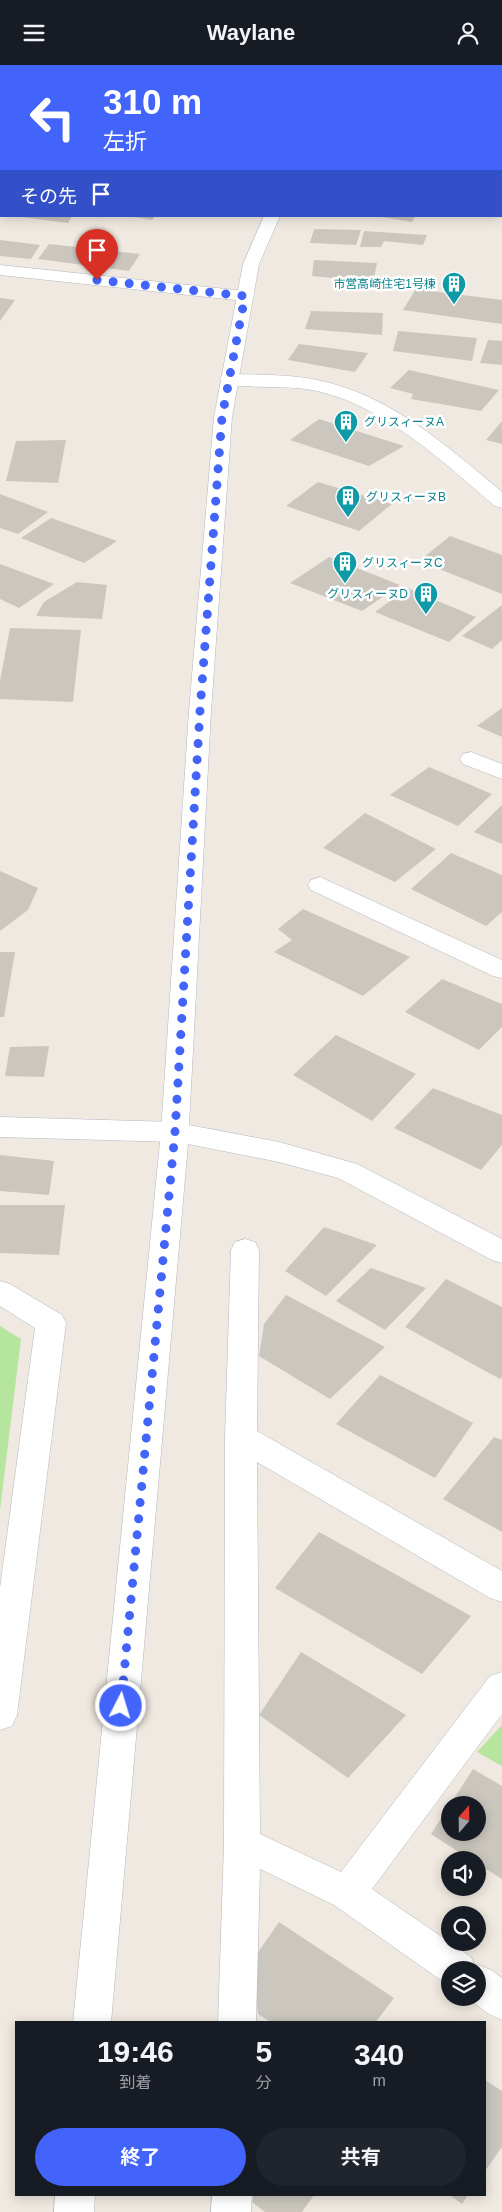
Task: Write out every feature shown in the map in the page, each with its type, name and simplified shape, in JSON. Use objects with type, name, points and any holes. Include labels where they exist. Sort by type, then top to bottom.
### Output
[{"type":"street","points":[[92,2021],[175,1132],[200,711],[222,417],[251,265],[272,217]]},
{"type":"street","points":[[0,270],[245,296]]},
{"type":"street","points":[[229,379],[296,382],[332,389],[367,403],[435,446],[502,502]]},
{"type":"street","points":[[471,759],[502,772]]},
{"type":"street","points":[[320,885],[502,970]]},
{"type":"street","points":[[0,1127],[175,1132],[279,1152],[347,1171],[502,1252]]},
{"type":"street","points":[[237,2021],[242,1843],[241,1437],[245,1250]]},
{"type":"street","points":[[0,1292],[51,1323],[0,1715]]},
{"type":"street","points":[[241,1437],[502,1588]]},
{"type":"street","points":[[347,1893],[502,1687]]},
{"type":"street","points":[[242,1843],[347,1893],[445,1961]]},
{"type":"street","points":[[486,1989],[502,2001]]},
{"type":"street","points":[[74,2212],[75,2196]]},
{"type":"street","points":[[231,2212],[232,2196]]},
{"type":"green space","points":[[0,1326],[21,1339],[0,1510]]},
{"type":"green space","points":[[502,1725],[502,1766],[477,1752]]},
{"type":"building","points":[[22,217],[71,217],[68,223]]},
{"type":"building","points":[[136,217],[154,217],[152,220]]},
{"type":"building","points":[[382,217],[414,217],[412,222]]},
{"type":"building","points":[[314,229],[361,230],[356,245],[310,243]]},
{"type":"building","points":[[364,231],[427,235],[423,245],[384,241],[381,247],[360,247]]},
{"type":"building","points":[[0,240],[40,245],[31,259],[0,256]]},
{"type":"building","points":[[49,244],[140,254],[129,271],[38,259]]},
{"type":"building","points":[[314,260],[377,263],[373,282],[312,276]]},
{"type":"building","name":"市営高崎住宅1号棟","points":[[416,289],[502,300],[502,324],[403,310]]},
{"type":"building","points":[[0,298],[15,300],[0,321]]},
{"type":"building","points":[[311,311],[383,313],[382,335],[305,329]]},
{"type":"building","points":[[398,331],[477,338],[472,361],[393,351]]},
{"type":"building","points":[[488,340],[502,341],[502,365],[480,363]]},
{"type":"building","points":[[299,344],[368,353],[355,372],[288,360]]},
{"type":"building","points":[[409,370],[499,390],[481,411],[411,399],[413,394],[390,388]]},
{"type":"building","name":"グリスィーヌA","points":[[319,419],[404,446],[369,466],[290,440]]},
{"type":"building","points":[[502,421],[502,444],[486,440]]},
{"type":"building","points":[[66,440],[58,483],[6,481],[16,441]]},
{"type":"building","name":"グリスィーヌB","points":[[318,482],[392,504],[359,531],[286,506]]},
{"type":"building","points":[[0,494],[48,512],[18,534],[0,528]]},
{"type":"building","points":[[51,518],[117,541],[84,563],[21,538]]},
{"type":"building","name":"グリスィーヌD","points":[[450,536],[502,555],[502,594],[419,561]]},
{"type":"building","name":"グリスィーヌC","points":[[329,557],[400,585],[362,611],[290,583]]},
{"type":"building","points":[[0,564],[54,584],[19,608],[0,599]]},
{"type":"building","points":[[77,582],[107,585],[102,619],[36,616],[44,602]]},
{"type":"building","name":"グリスィーヌD","points":[[407,588],[476,617],[449,642],[375,612]]},
{"type":"building","points":[[502,605],[502,640],[492,649],[462,636]]},
{"type":"building","points":[[10,628],[81,630],[73,702],[0,699],[0,681]]},
{"type":"building","points":[[502,708],[502,737],[477,726]]},
{"type":"building","points":[[429,767],[492,794],[458,826],[390,795]]},
{"type":"building","points":[[502,805],[502,844],[474,832]]},
{"type":"building","points":[[365,813],[436,849],[395,882],[323,848]]},
{"type":"building","points":[[451,853],[502,875],[502,912],[486,926],[411,889]]},
{"type":"building","points":[[0,871],[38,888],[28,910],[0,931]]},
{"type":"building","points":[[303,909],[410,957],[363,996],[274,952],[292,940],[278,929]]},
{"type":"building","points":[[0,952],[15,952],[4,1017],[0,1017]]},
{"type":"building","points":[[442,979],[502,1004],[502,1027],[479,1050],[405,1012]]},
{"type":"building","points":[[336,1035],[416,1074],[372,1121],[293,1075]]},
{"type":"building","points":[[49,1046],[44,1077],[5,1076],[10,1047]]},
{"type":"building","points":[[433,1088],[502,1115],[502,1145],[481,1170],[394,1128]]},
{"type":"building","points":[[0,1155],[54,1161],[49,1195],[0,1191]]},
{"type":"building","points":[[0,1205],[65,1205],[59,1255],[0,1253]]},
{"type":"building","points":[[324,1227],[377,1245],[326,1296],[285,1271]]},
{"type":"building","points":[[371,1268],[426,1288],[385,1330],[336,1301]]},
{"type":"building","points":[[446,1279],[502,1307],[502,1377],[500,1379],[405,1327]]},
{"type":"building","points":[[286,1295],[385,1347],[330,1399],[259,1356],[264,1324]]},
{"type":"building","points":[[380,1375],[473,1423],[435,1478],[336,1424]]},
{"type":"building","points":[[494,1437],[502,1440],[502,1532],[443,1499]]},
{"type":"building","points":[[319,1532],[471,1616],[422,1674],[275,1588]]},
{"type":"building","points":[[301,1652],[406,1715],[348,1778],[259,1715]]},
{"type":"building","points":[[473,1769],[502,1786],[502,1879],[486,1869],[486,1851],[457,1851],[442,1841],[486,1841],[486,1796],[456,1796]]},
{"type":"building","points":[[441,1819],[441,1840],[431,1834]]},
{"type":"building","points":[[279,1922],[394,1998],[377,2021],[269,2021],[258,2014],[252,1961]]},
{"type":"building","points":[[486,2081],[502,2091],[502,2147],[486,2170]]},
{"type":"building","points":[[254,2196],[313,2196],[302,2212],[265,2212],[252,2202]]},
{"type":"building","points":[[451,2196],[467,2196],[462,2204]]},
{"type":"place","name":"市営高崎住宅1号棟","points":[[454,305]]},
{"type":"place","name":"グリスィーヌA","points":[[346,443]]},
{"type":"place","name":"グリスィーヌB","points":[[348,518]]},
{"type":"place","name":"グリスィーヌC","points":[[345,584]]},
{"type":"place","name":"グリスィーヌD","points":[[426,615]]},
{"type":"route","points":[[97,280],[245,296],[222,417],[200,711],[175,1132],[121,1706]]}]
